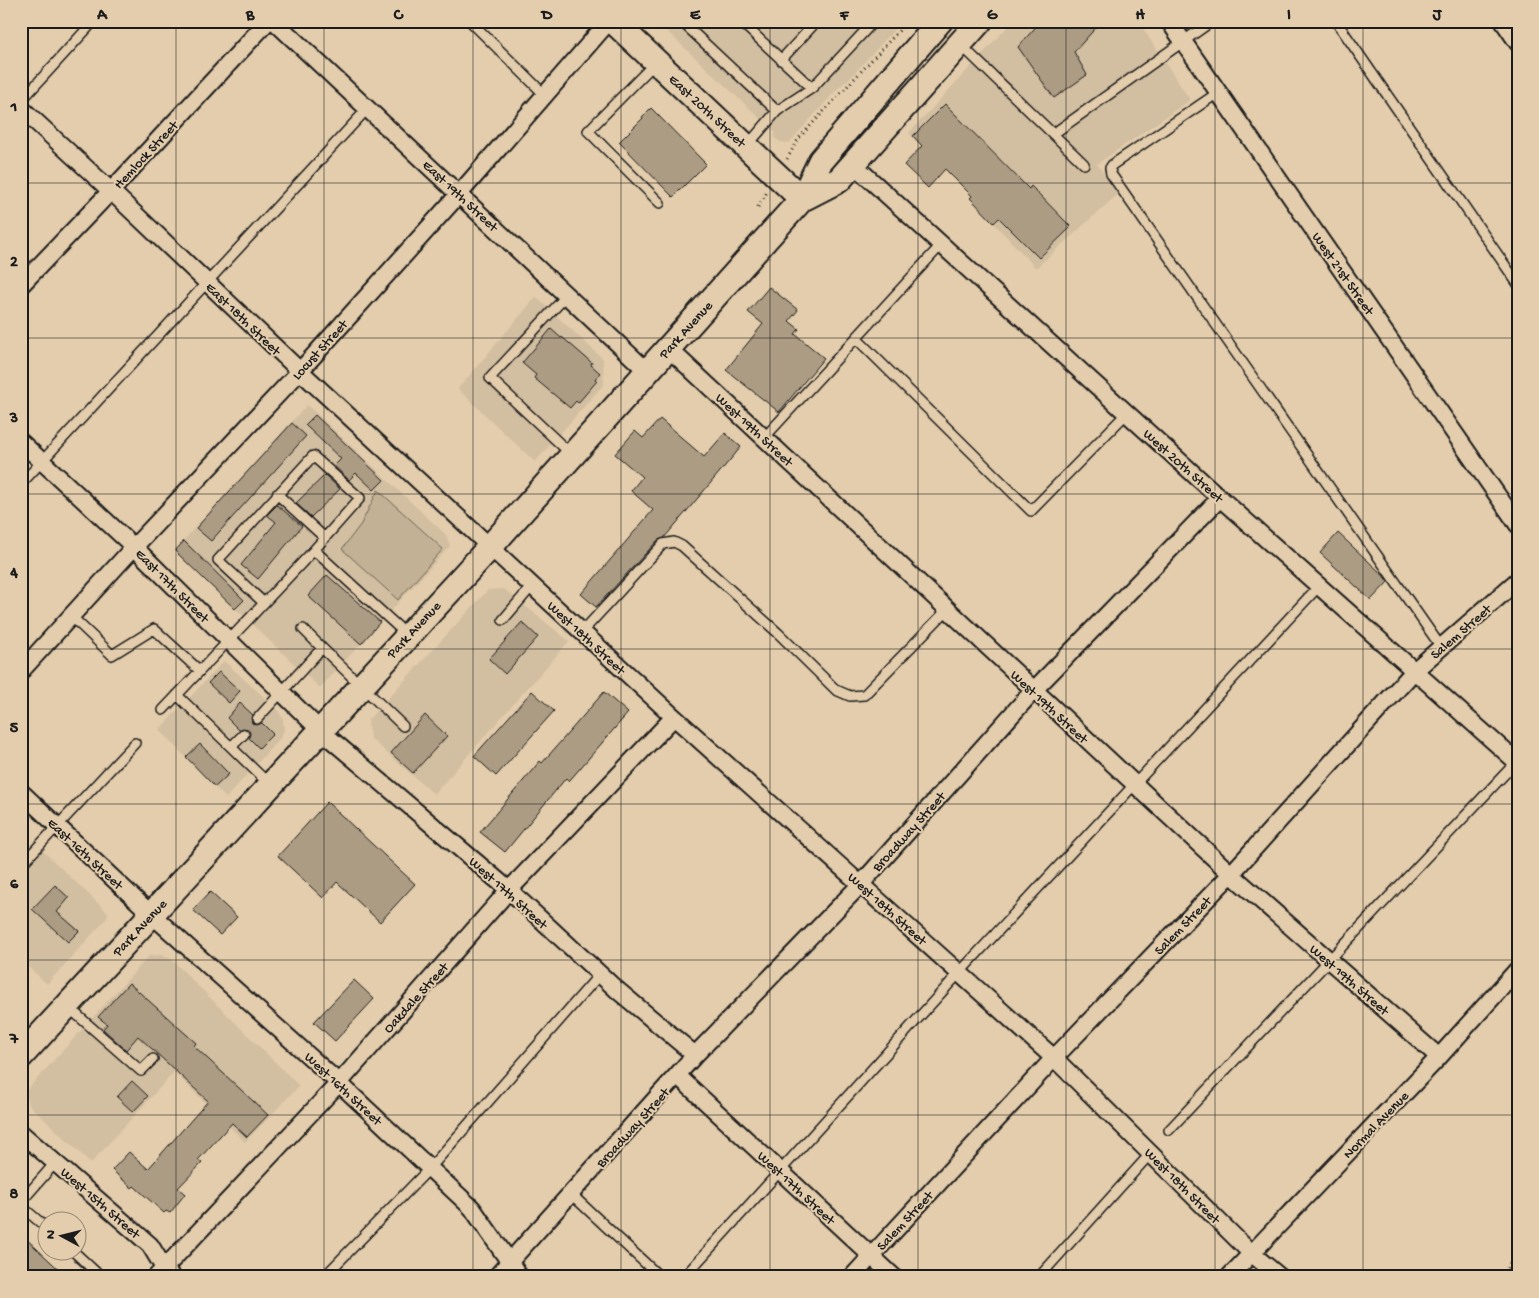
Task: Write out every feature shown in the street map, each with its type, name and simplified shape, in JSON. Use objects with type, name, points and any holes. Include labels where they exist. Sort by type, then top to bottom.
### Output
[{"type":"main road","name":"East 20th Street","points":[[613,21],[802,199]]},
{"type":"main road","name":"Park Avenue","points":[[21,1056],[490,547],[802,199],[820,160],[940,21]]},
{"type":"main road","name":"Park Avenue","points":[[802,199],[839,180],[980,21]]},
{"type":"street","name":"Hemlock Street","points":[[21,285],[268,21]]},
{"type":"street","name":"East 19th Street","points":[[274,21],[460,193],[647,371]]},
{"type":"street","name":"Locust Street","points":[[21,671],[134,547],[300,371],[460,193],[609,21]]},
{"type":"street","name":"West 21st Street","points":[[1169,21],[1518,525]]},
{"type":"street","points":[[1502,21],[1518,44]]},
{"type":"street","name":"East 18th Street","points":[[21,108],[490,547]]},
{"type":"street","name":"West 20th Street","points":[[853,164],[1220,498],[1517,761]]},
{"type":"street","name":"West 19th Street","points":[[668,348],[1231,874],[1439,1057]]},
{"type":"street","name":"East 17th Street","points":[[21,442],[134,547],[321,731]]},
{"type":"street","name":"Broadway Street","points":[[496,1277],[695,1055],[861,884],[1033,690],[1220,498]]},
{"type":"street","name":"West 18th Street","points":[[490,547],[674,717],[1054,1058],[1252,1253],[1280,1277]]},
{"type":"street","name":"Salem Street","points":[[852,1277],[1054,1058],[1231,874],[1414,671],[1518,580]]},
{"type":"street","name":"Oakdale Street","points":[[164,1274],[338,1083],[509,890],[674,717]]},
{"type":"street","name":"West 17th Street","points":[[321,731],[509,890],[600,974],[695,1055]]},
{"type":"street","name":"East 16th Street","points":[[21,792],[151,914]]},
{"type":"street","name":"West 16th Street","points":[[151,914],[338,1083],[472,1208],[520,1277]]},
{"type":"street","name":"Normal Avenue","points":[[1229,1277],[1439,1057],[1518,969]]},
{"type":"street","name":"West 17th Street","points":[[678,1076],[894,1277]]},
{"type":"street","name":"West 15th Street","points":[[21,1133],[150,1245],[164,1274]]},
{"type":"lane","points":[[21,101],[94,21]]},
{"type":"lane","points":[[470,21],[545,95]]},
{"type":"lane","points":[[681,21],[777,111]]},
{"type":"lane","points":[[740,21],[812,88]]},
{"type":"lane","points":[[781,60],[817,21]]},
{"type":"lane","points":[[747,146],[777,111],[812,88],[874,21]]},
{"type":"lane","points":[[1053,134],[1212,21]]},
{"type":"lane","points":[[1336,21],[1518,284]]},
{"type":"lane","points":[[960,44],[1084,164]]},
{"type":"lane","points":[[656,62],[588,131],[660,203]]},
{"type":"lane","points":[[1219,92],[1112,165],[1110,168],[1111,174],[1441,647]]},
{"type":"lane","points":[[21,484],[368,108]]},
{"type":"lane","points":[[764,438],[941,244]]},
{"type":"lane","points":[[567,295],[490,378],[572,455]]},
{"type":"lane","points":[[856,338],[1031,511],[1126,413]]},
{"type":"lane","points":[[164,710],[314,550],[360,498],[312,456],[218,560],[264,603]]},
{"type":"lane","points":[[278,494],[325,538]]},
{"type":"lane","points":[[582,632],[663,544],[668,542],[682,546],[778,633],[836,690],[850,696],[864,695],[948,610]]},
{"type":"lane","points":[[314,550],[407,635]]},
{"type":"lane","points":[[503,620],[532,586]]},
{"type":"lane","points":[[684,1277],[960,972],[1319,586]]},
{"type":"lane","points":[[72,616],[112,655],[154,629],[200,671]]},
{"type":"lane","points":[[303,629],[403,726]]},
{"type":"lane","points":[[257,719],[322,648]]},
{"type":"lane","points":[[177,695],[270,785]]},
{"type":"lane","points":[[231,747],[244,734]]},
{"type":"lane","points":[[21,865],[135,742]]},
{"type":"lane","points":[[1169,1130],[1517,761]]},
{"type":"lane","points":[[324,1277],[430,1168],[600,974]]},
{"type":"lane","points":[[67,1006],[141,1071],[153,1059]]},
{"type":"lane","points":[[1039,1277],[1151,1153]]},
{"type":"lane","points":[[21,1202],[55,1163]]},
{"type":"lane","points":[[571,1194],[660,1277]]},
{"type":"lane","points":[[21,1206],[38,1220]]},
{"type":"lane","points":[[83,1260],[101,1277]]},
{"type":"path","points":[[783,165],[799,138],[908,21]]},
{"type":"path","points":[[758,207],[771,184]]},
{"type":"path","points":[[1502,1277],[1518,1249]]},
{"type":"shaded area","points":[[656,21],[902,21],[789,143],[781,142],[774,138],[776,133]]},
{"type":"shaded area","points":[[1013,21],[1138,21],[1190,100],[1097,164],[1118,194],[1036,268],[970,198],[972,196],[909,133]]},
{"type":"shaded area","points":[[536,297],[603,359],[604,384],[535,462],[458,389]]},
{"type":"shaded area","points":[[307,405],[446,535],[450,546],[320,688],[174,551]]},
{"type":"shaded area","points":[[378,490],[443,549],[398,600],[342,549],[361,524]]},
{"type":"shaded area","points":[[504,589],[569,641],[434,794],[370,738],[368,720],[488,590]]},
{"type":"shaded area","points":[[224,661],[278,710],[283,719],[284,730],[280,738],[226,798],[159,730]]},
{"type":"shaded area","points":[[41,849],[108,913],[106,919],[47,984],[21,960],[21,871]]},
{"type":"shaded area","points":[[161,955],[171,959],[299,1086],[245,1142],[174,1072],[91,1163],[29,1105],[26,1091],[149,956]]},
{"type":"building","points":[[1041,21],[1102,21],[1074,52],[1087,75],[1054,98],[1018,47]]},
{"type":"building","points":[[945,104],[1029,189],[1031,186],[1071,227],[1039,258],[999,218],[994,223],[970,198],[972,196],[945,169],[928,188],[904,165],[922,146],[913,136]]},
{"type":"building","points":[[651,108],[706,164],[673,197],[619,142]]},
{"type":"building","points":[[769,287],[798,310],[789,321],[799,329],[795,334],[824,358],[779,412],[726,370],[763,324],[748,312]]},
{"type":"building","points":[[551,329],[592,363],[591,365],[600,373],[595,379],[597,381],[578,403],[576,401],[570,408],[534,378],[536,375],[522,363]]},
{"type":"building","points":[[315,415],[384,480],[374,490],[356,473],[349,480],[334,466],[341,459],[305,425]]},
{"type":"building","points":[[660,419],[704,457],[725,433],[741,447],[664,538],[658,540],[596,607],[581,594],[653,510],[631,491],[642,477],[615,454],[635,431],[643,438]]},
{"type":"building","points":[[292,423],[306,436],[211,541],[196,528]]},
{"type":"building","points":[[325,475],[340,489],[311,517],[296,503]]},
{"type":"building","points":[[277,505],[302,526],[258,579],[241,565],[276,522],[267,515]]},
{"type":"building","points":[[1338,533],[1382,574],[1388,582],[1371,600],[1320,553]]},
{"type":"building","points":[[184,541],[244,600],[235,609],[175,551]]},
{"type":"building","points":[[327,575],[380,622],[361,644],[308,596]]},
{"type":"building","points":[[522,622],[538,637],[505,674],[489,659]]},
{"type":"building","points":[[219,672],[240,691],[229,703],[208,683]]},
{"type":"building","points":[[532,691],[554,711],[496,776],[474,756]]},
{"type":"building","points":[[604,692],[628,713],[569,781],[566,778],[505,852],[480,832],[540,761],[542,763]]},
{"type":"building","points":[[240,703],[253,715],[251,718],[252,723],[256,725],[262,723],[273,734],[259,748],[249,738],[250,733],[248,729],[243,728],[239,730],[227,718]]},
{"type":"building","points":[[425,715],[447,736],[413,773],[391,753]]},
{"type":"building","points":[[200,744],[229,774],[215,787],[186,757]]},
{"type":"building","points":[[327,802],[415,884],[380,922],[337,882],[323,898],[278,856]]},
{"type":"building","points":[[55,885],[69,898],[57,912],[79,931],[68,942],[32,909]]},
{"type":"building","points":[[210,892],[237,917],[220,935],[193,910]]},
{"type":"building","points":[[354,980],[374,999],[335,1041],[314,1022]]},
{"type":"building","points":[[129,983],[196,1043],[194,1046],[268,1115],[247,1137],[232,1123],[198,1160],[202,1163],[178,1188],[185,1194],[170,1213],[166,1211],[164,1213],[134,1186],[132,1188],[112,1170],[129,1152],[148,1169],[208,1101],[138,1036],[126,1050],[103,1029],[107,1024],[98,1017]]},
{"type":"building","points":[[132,1081],[148,1096],[133,1112],[117,1097]]},
{"type":"building","points":[[21,1234],[38,1250],[38,1260],[49,1260],[67,1277],[21,1277]]}]
